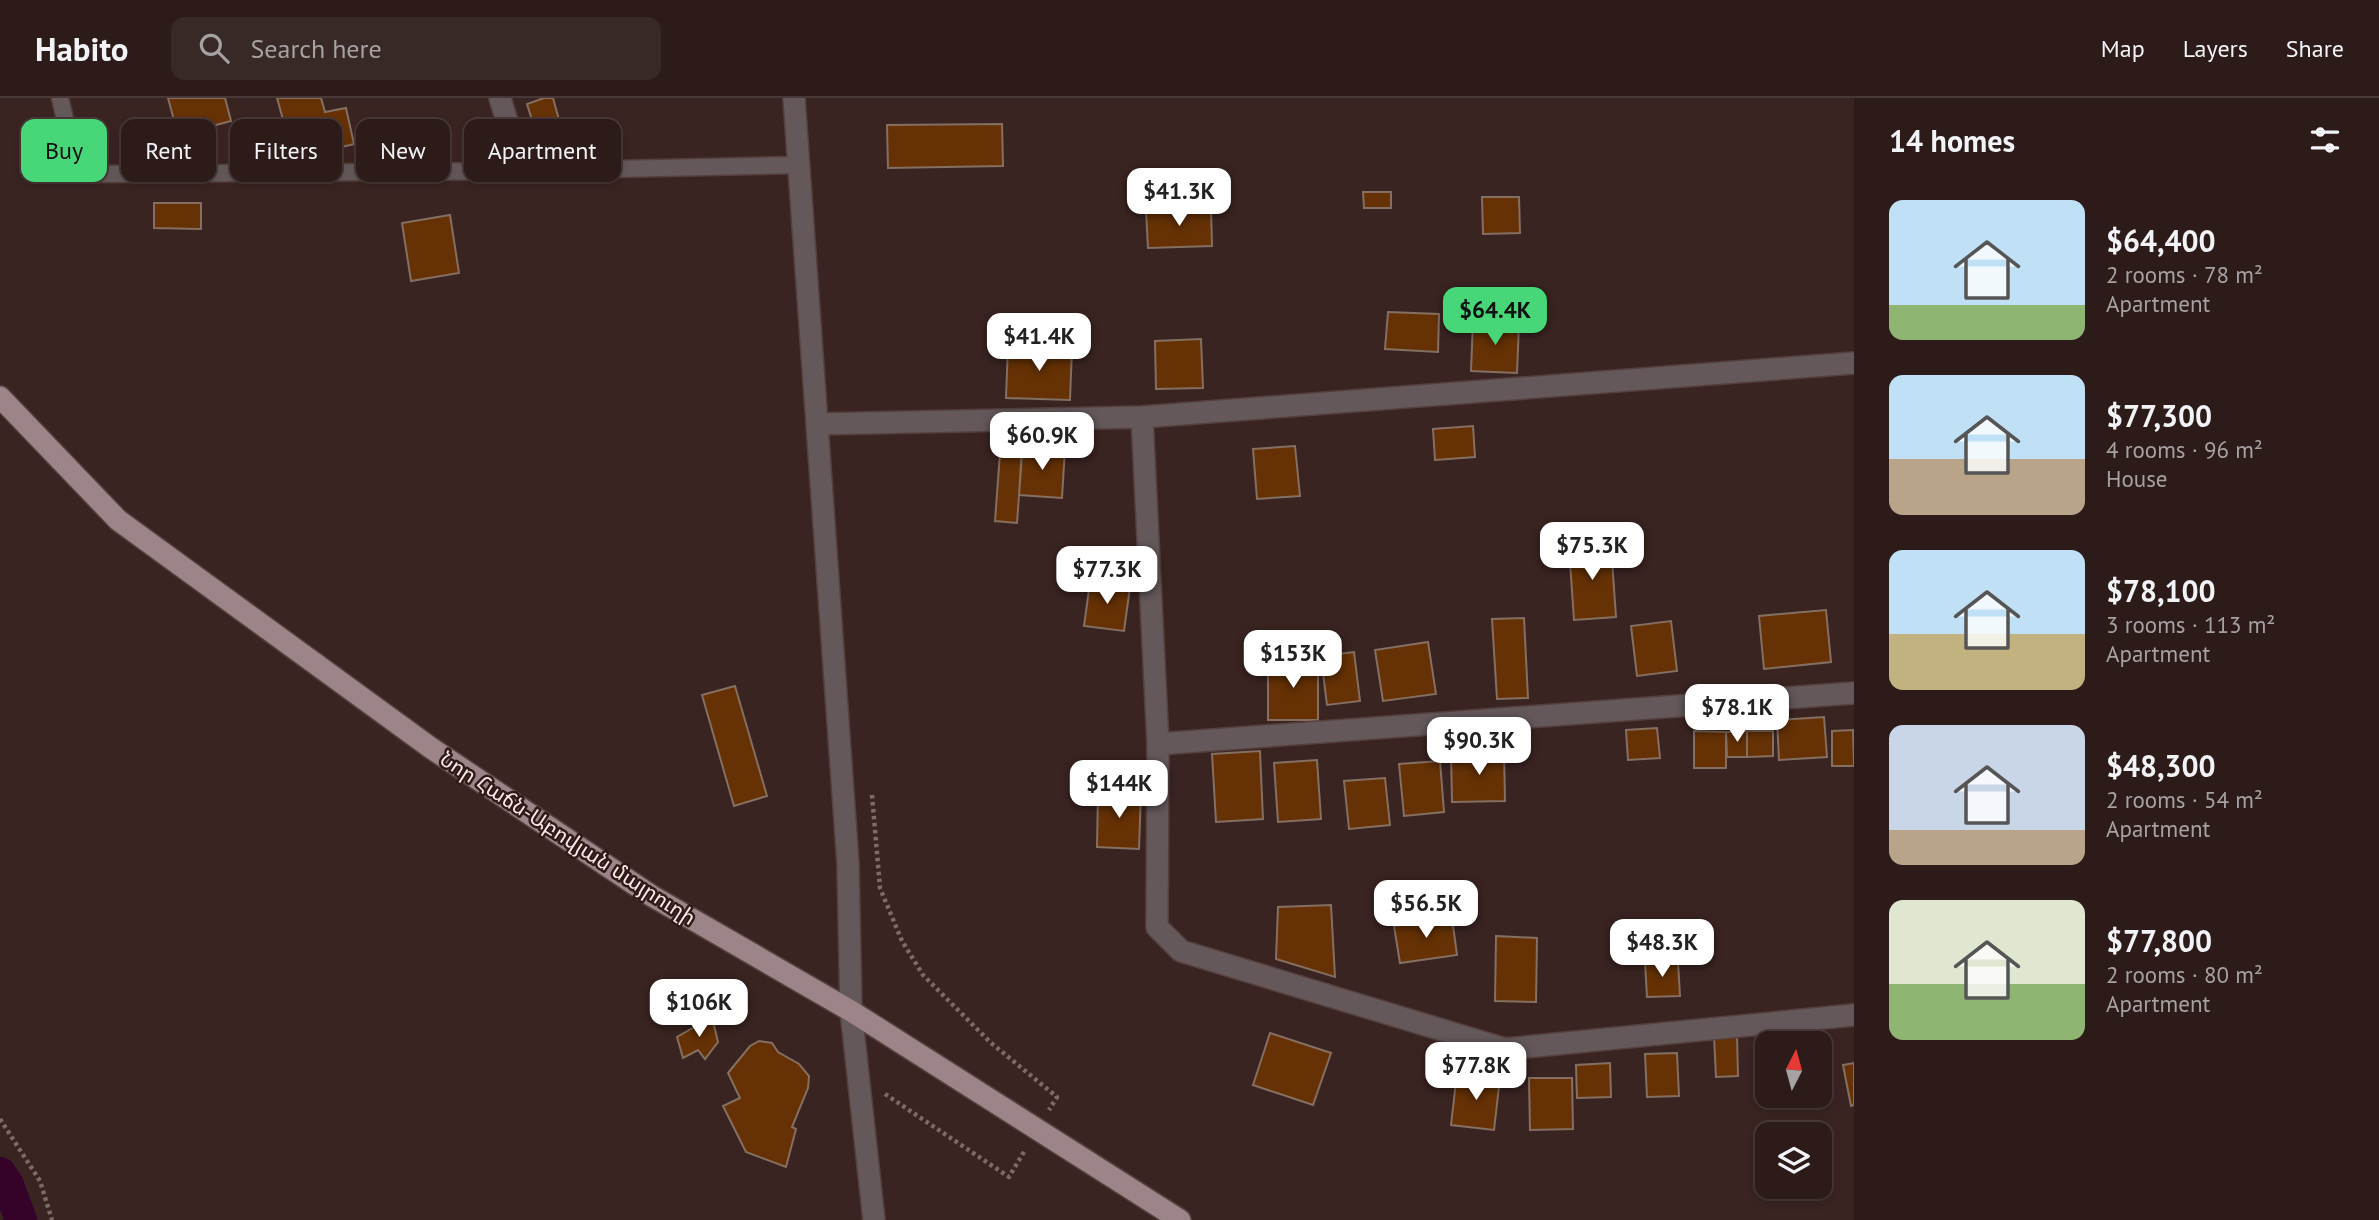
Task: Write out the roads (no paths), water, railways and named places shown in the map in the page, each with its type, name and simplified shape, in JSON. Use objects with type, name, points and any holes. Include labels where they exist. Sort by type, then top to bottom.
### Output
[{"type":"main road","name":"Նոր Հաճն-Աբովյան մայրուղի","points":[[0,397],[118,520],[419,740],[652,896],[851,1011],[1180,1220]]},
{"type":"street","points":[[500,98],[506,119]]},
{"type":"street","points":[[794,98],[848,864],[851,1011],[874,1220]]},
{"type":"street","points":[[819,424],[1142,417],[1854,363]]},
{"type":"street","points":[[1142,417],[1158,744],[1157,927],[1181,951],[1505,1049],[1854,1015]]},
{"type":"street","points":[[1158,744],[1854,693]]},
{"type":"lane","points":[[60,98],[73,153],[81,166],[98,174],[464,171]]},
{"type":"lane","points":[[621,169],[800,165]]},
{"type":"waterway","points":[[0,1173],[8,1185],[21,1220]]}]
